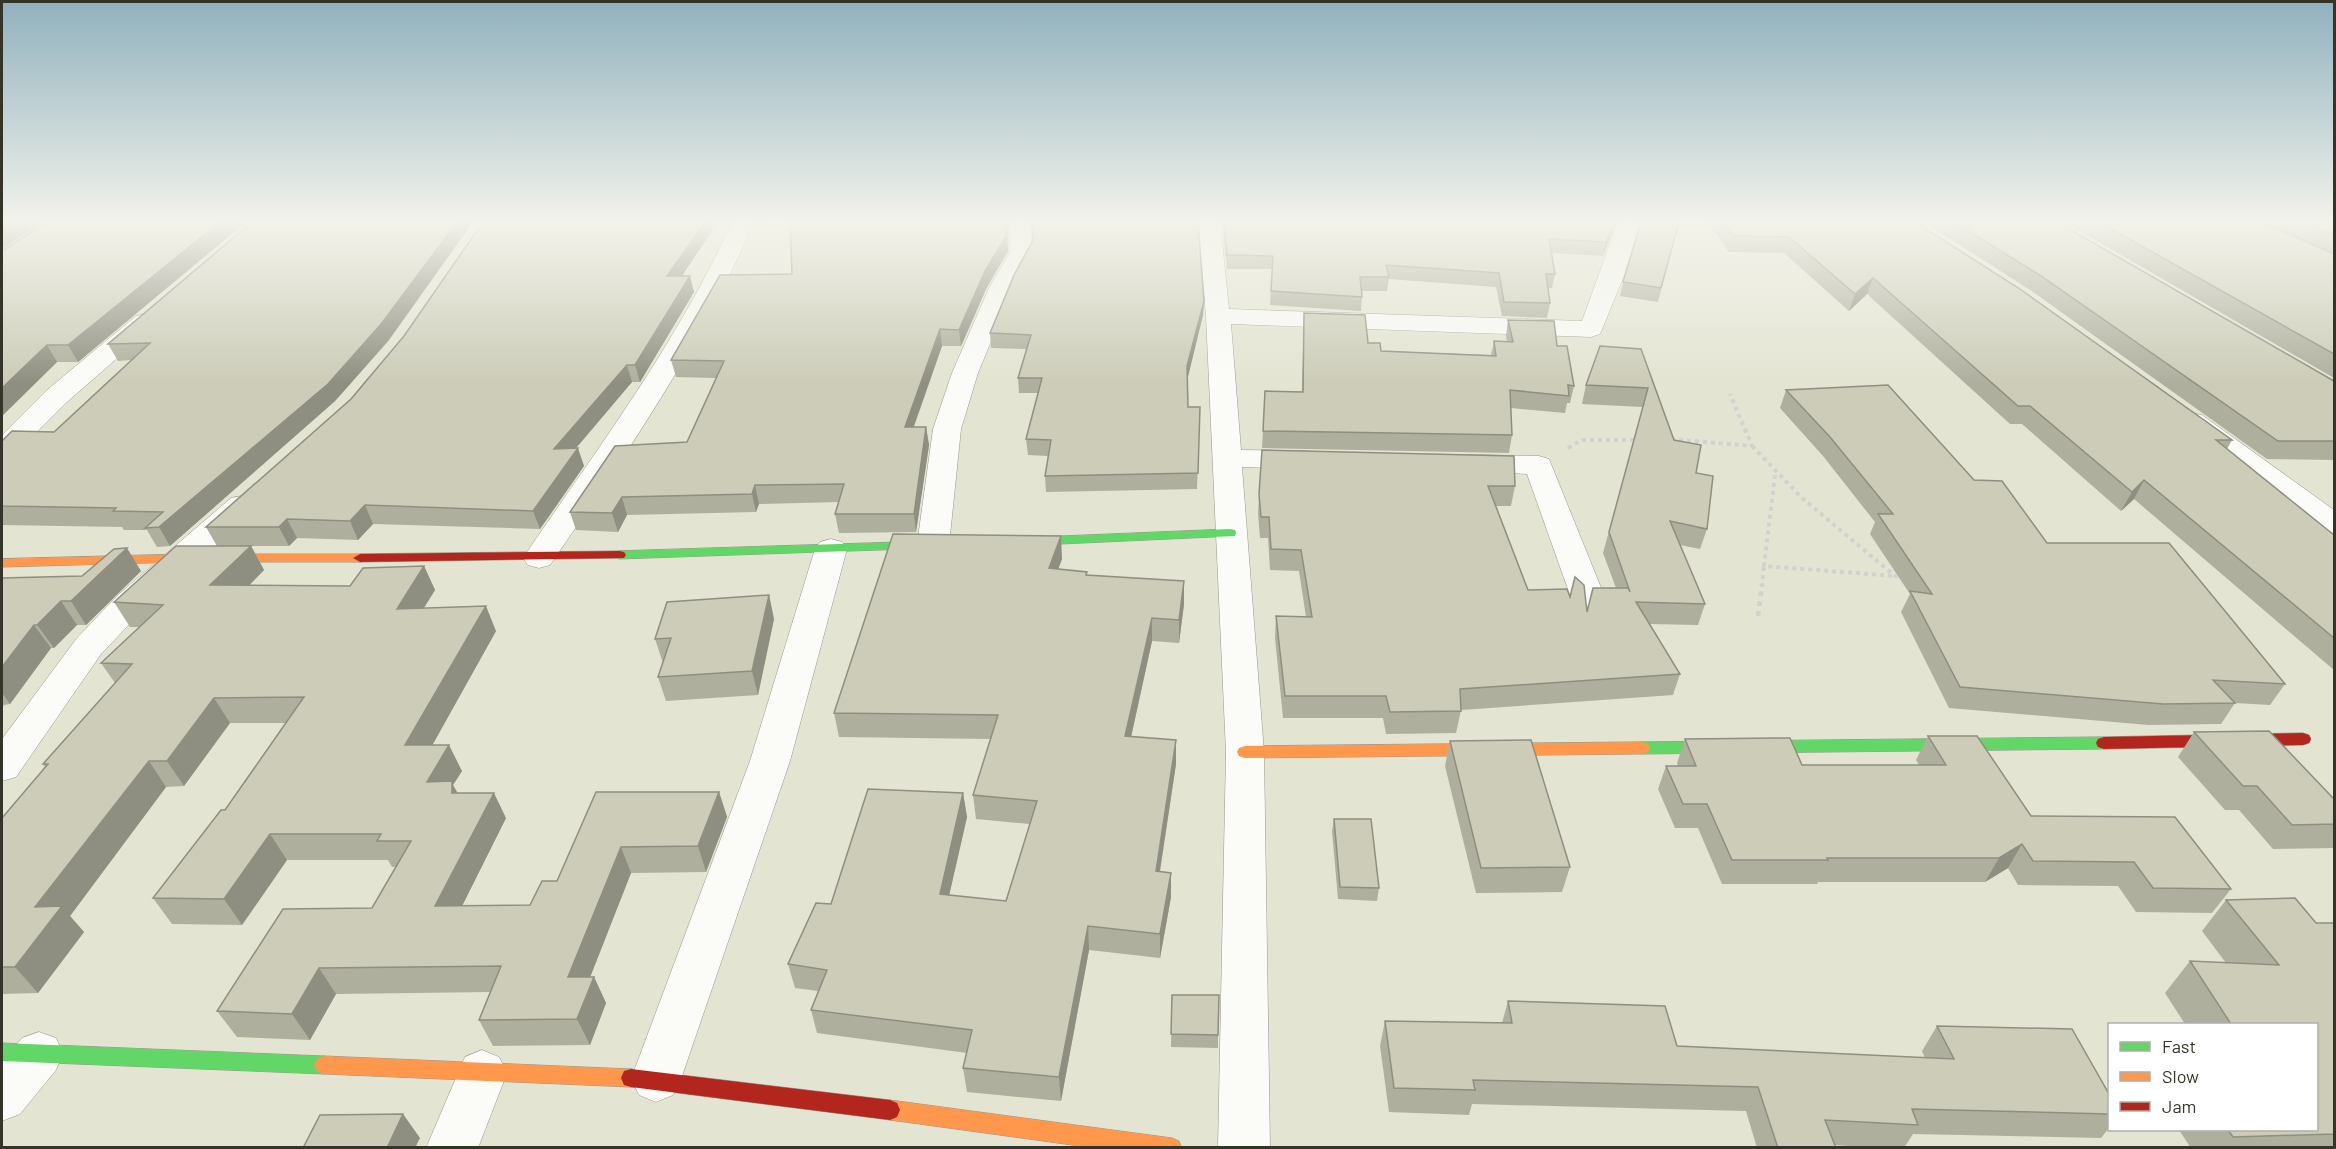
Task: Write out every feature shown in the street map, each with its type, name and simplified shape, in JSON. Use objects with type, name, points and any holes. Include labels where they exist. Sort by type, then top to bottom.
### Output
[{"type":"street","points":[[539,558],[642,410],[720,276]]},
{"type":"street","points":[[2,563],[184,558],[539,558],[939,545],[947,429],[965,373],[1008,276]]},
{"type":"street","points":[[1212,276],[1218,316],[1245,752],[1244,1148]]},
{"type":"street","points":[[1218,316],[1591,329],[1612,276]]},
{"type":"street","points":[[2,451],[57,396],[167,303]]},
{"type":"street","points":[[2176,410],[2334,524]]},
{"type":"street","points":[[1227,458],[1335,461]]},
{"type":"street","points":[[1443,463],[1539,465],[1587,595]]},
{"type":"street","points":[[2,767],[89,646],[130,603],[184,558],[261,487]]},
{"type":"street","points":[[1005,542],[1230,533]]},
{"type":"street","points":[[656,1079],[770,761],[831,549]]},
{"type":"street","points":[[1245,752],[2100,744],[2303,739]]},
{"type":"street","points":[[2,1098],[20,1053],[656,1079],[1172,1148]]},
{"type":"street","points":[[452,1148],[482,1073]]},
{"type":"path","points":[[1730,394],[1752,446],[1776,474],[1895,576]]},
{"type":"path","points":[[1539,465],[1581,440],[1650,439]]},
{"type":"path","points":[[1661,439],[1695,439],[1752,446]]},
{"type":"path","points":[[1758,616],[1776,474]]},
{"type":"path","points":[[1764,566],[1906,577]]},
{"type":"building","points":[[2,276],[154,276],[68,345],[47,345],[2,388]]},
{"type":"building","points":[[189,276],[417,276],[382,323],[328,384],[159,527],[145,528],[163,512],[113,511],[116,508],[2,506],[2,441],[12,431],[54,432],[150,343],[108,344]]},
{"type":"building","points":[[446,276],[690,276],[635,365],[627,365],[554,449],[578,448],[533,511],[365,505],[350,521],[287,519],[279,527],[206,527],[351,399],[404,336]]},
{"type":"building","points":[[720,276],[983,276],[959,330],[940,329],[905,427],[926,427],[914,514],[835,514],[844,484],[755,485],[752,494],[622,497],[612,513],[570,512],[615,446],[687,442],[724,361],[671,360]]},
{"type":"building","points":[[1014,276],[1202,276],[1204,301],[1187,366],[1188,407],[1200,407],[1198,473],[1045,476],[1051,440],[1026,439],[1042,378],[1018,378],[1031,335],[990,333]]},
{"type":"building","points":[[1272,276],[1389,277],[1360,277],[1362,297],[1271,291]]},
{"type":"building","points":[[1499,276],[1546,276],[1550,303],[1504,302]]},
{"type":"building","points":[[1625,276],[1664,276],[1661,288],[1623,282]]},
{"type":"building","points":[[1834,276],[1999,276],[2232,440],[2216,440],[2334,535],[2334,638],[2144,480],[2132,492],[2030,406],[2018,406],[1873,278],[1855,294]]},
{"type":"building","points":[[2041,276],[2150,276],[2334,381],[2334,441],[2278,441]]},
{"type":"building","points":[[2194,276],[2334,276],[2334,354]]},
{"type":"building","points":[[1304,313],[1365,315],[1368,343],[1380,343],[1381,351],[1496,356],[1494,341],[1513,342],[1508,320],[1554,321],[1557,346],[1567,346],[1574,386],[1568,385],[1569,396],[1510,390],[1512,435],[1263,431],[1265,391],[1303,392]]},
{"type":"building","points":[[1600,346],[1641,349],[1674,440],[1701,445],[1696,473],[1713,476],[1707,529],[1670,521],[1705,604],[1636,602],[1680,674],[1460,689],[1461,711],[1390,712],[1386,696],[1285,696],[1276,616],[1312,617],[1301,550],[1271,549],[1269,517],[1261,517],[1259,494],[1262,450],[1514,456],[1515,486],[1488,486],[1528,590],[1567,589],[1570,597],[1575,577],[1584,585],[1587,612],[1593,588],[1628,588],[1630,592],[1609,532],[1648,388],[1586,385]]},
{"type":"building","points":[[1888,385],[1974,480],[2002,481],[2047,543],[2169,543],[2285,684],[2213,680],[2235,703],[2163,704],[1960,687],[1910,591],[1932,594],[1878,514],[1893,514],[1830,437],[1786,390]]},
{"type":"building","points":[[893,534],[1061,536],[1049,568],[1087,572],[1086,575],[1184,581],[1179,620],[1152,618],[1125,736],[1176,740],[1156,871],[1171,873],[1160,934],[1088,926],[1059,1077],[963,1068],[972,1030],[811,1010],[827,970],[788,964],[816,903],[831,904],[868,789],[963,793],[940,894],[1006,901],[1037,801],[973,795],[998,715],[834,713]]},
{"type":"building","points":[[176,546],[251,546],[210,585],[350,586],[363,568],[424,566],[397,609],[486,606],[405,745],[449,745],[427,782],[452,781],[452,793],[494,793],[435,906],[530,905],[542,881],[557,881],[596,792],[719,792],[698,846],[621,847],[568,977],[594,977],[577,1019],[479,1020],[501,966],[319,968],[292,1014],[217,1011],[283,909],[372,908],[411,841],[377,841],[381,834],[270,834],[224,899],[153,898],[221,810],[225,810],[304,697],[214,698],[167,761],[149,761],[35,907],[62,906],[15,967],[2,967],[2,818],[48,764],[43,764],[132,664],[101,663],[163,605],[114,602]]},
{"type":"building","points":[[127,548],[71,601],[61,601],[37,625],[34,625],[2,667],[2,578],[82,576],[114,549]]},
{"type":"building","points":[[769,595],[752,671],[658,677],[671,638],[655,639],[667,602]]},
{"type":"building","points":[[2269,731],[2334,799],[2334,824],[2292,825],[2257,786],[2243,786],[2194,732]]},
{"type":"building","points":[[1928,736],[1977,736],[2031,816],[2175,817],[2231,889],[2153,888],[2134,862],[2033,861],[2022,844],[1999,858],[1732,860],[1707,804],[1683,804],[1666,766],[1696,766],[1685,739],[1790,738],[1802,765],[1946,765]]},
{"type":"building","points":[[1531,740],[1570,867],[1481,868],[1450,741]]},
{"type":"building","points":[[1334,819],[1371,819],[1379,888],[1340,887]]},
{"type":"building","points":[[2295,898],[2316,923],[2334,923],[2334,1134],[2233,1137],[2229,1131],[2318,1131],[2318,1023],[2230,1023],[2190,961],[2279,965],[2226,900]]},
{"type":"building","points":[[1172,995],[1219,995],[1218,1035],[1171,1034]]},
{"type":"building","points":[[1508,1001],[1665,1006],[1677,1046],[1954,1059],[1937,1026],[2072,1029],[2108,1092],[2108,1114],[1912,1109],[1918,1125],[1825,1120],[1836,1148],[1778,1148],[1758,1087],[1473,1080],[1475,1090],[1394,1088],[1385,1021],[1512,1023]]},
{"type":"building","points":[[403,1114],[387,1148],[303,1148],[320,1115]]},
{"type":"traffic: fast","points":[[1017,542],[1230,533]]},
{"type":"traffic: fast","points":[[619,555],[932,545]]},
{"type":"traffic: fast","points":[[1642,748],[2104,743]]},
{"type":"traffic: fast","points":[[2,1052],[324,1065]]},
{"type":"traffic: slow","points":[[2,563],[184,558],[360,558]]},
{"type":"traffic: slow","points":[[1245,752],[1642,748]]},
{"type":"traffic: slow","points":[[324,1065],[631,1078]]},
{"type":"traffic: slow","points":[[890,1110],[1172,1148]]},
{"type":"traffic: jam","points":[[360,558],[619,555]]},
{"type":"traffic: jam","points":[[2104,743],[2303,739]]},
{"type":"traffic: jam","points":[[631,1078],[890,1110]]}]
